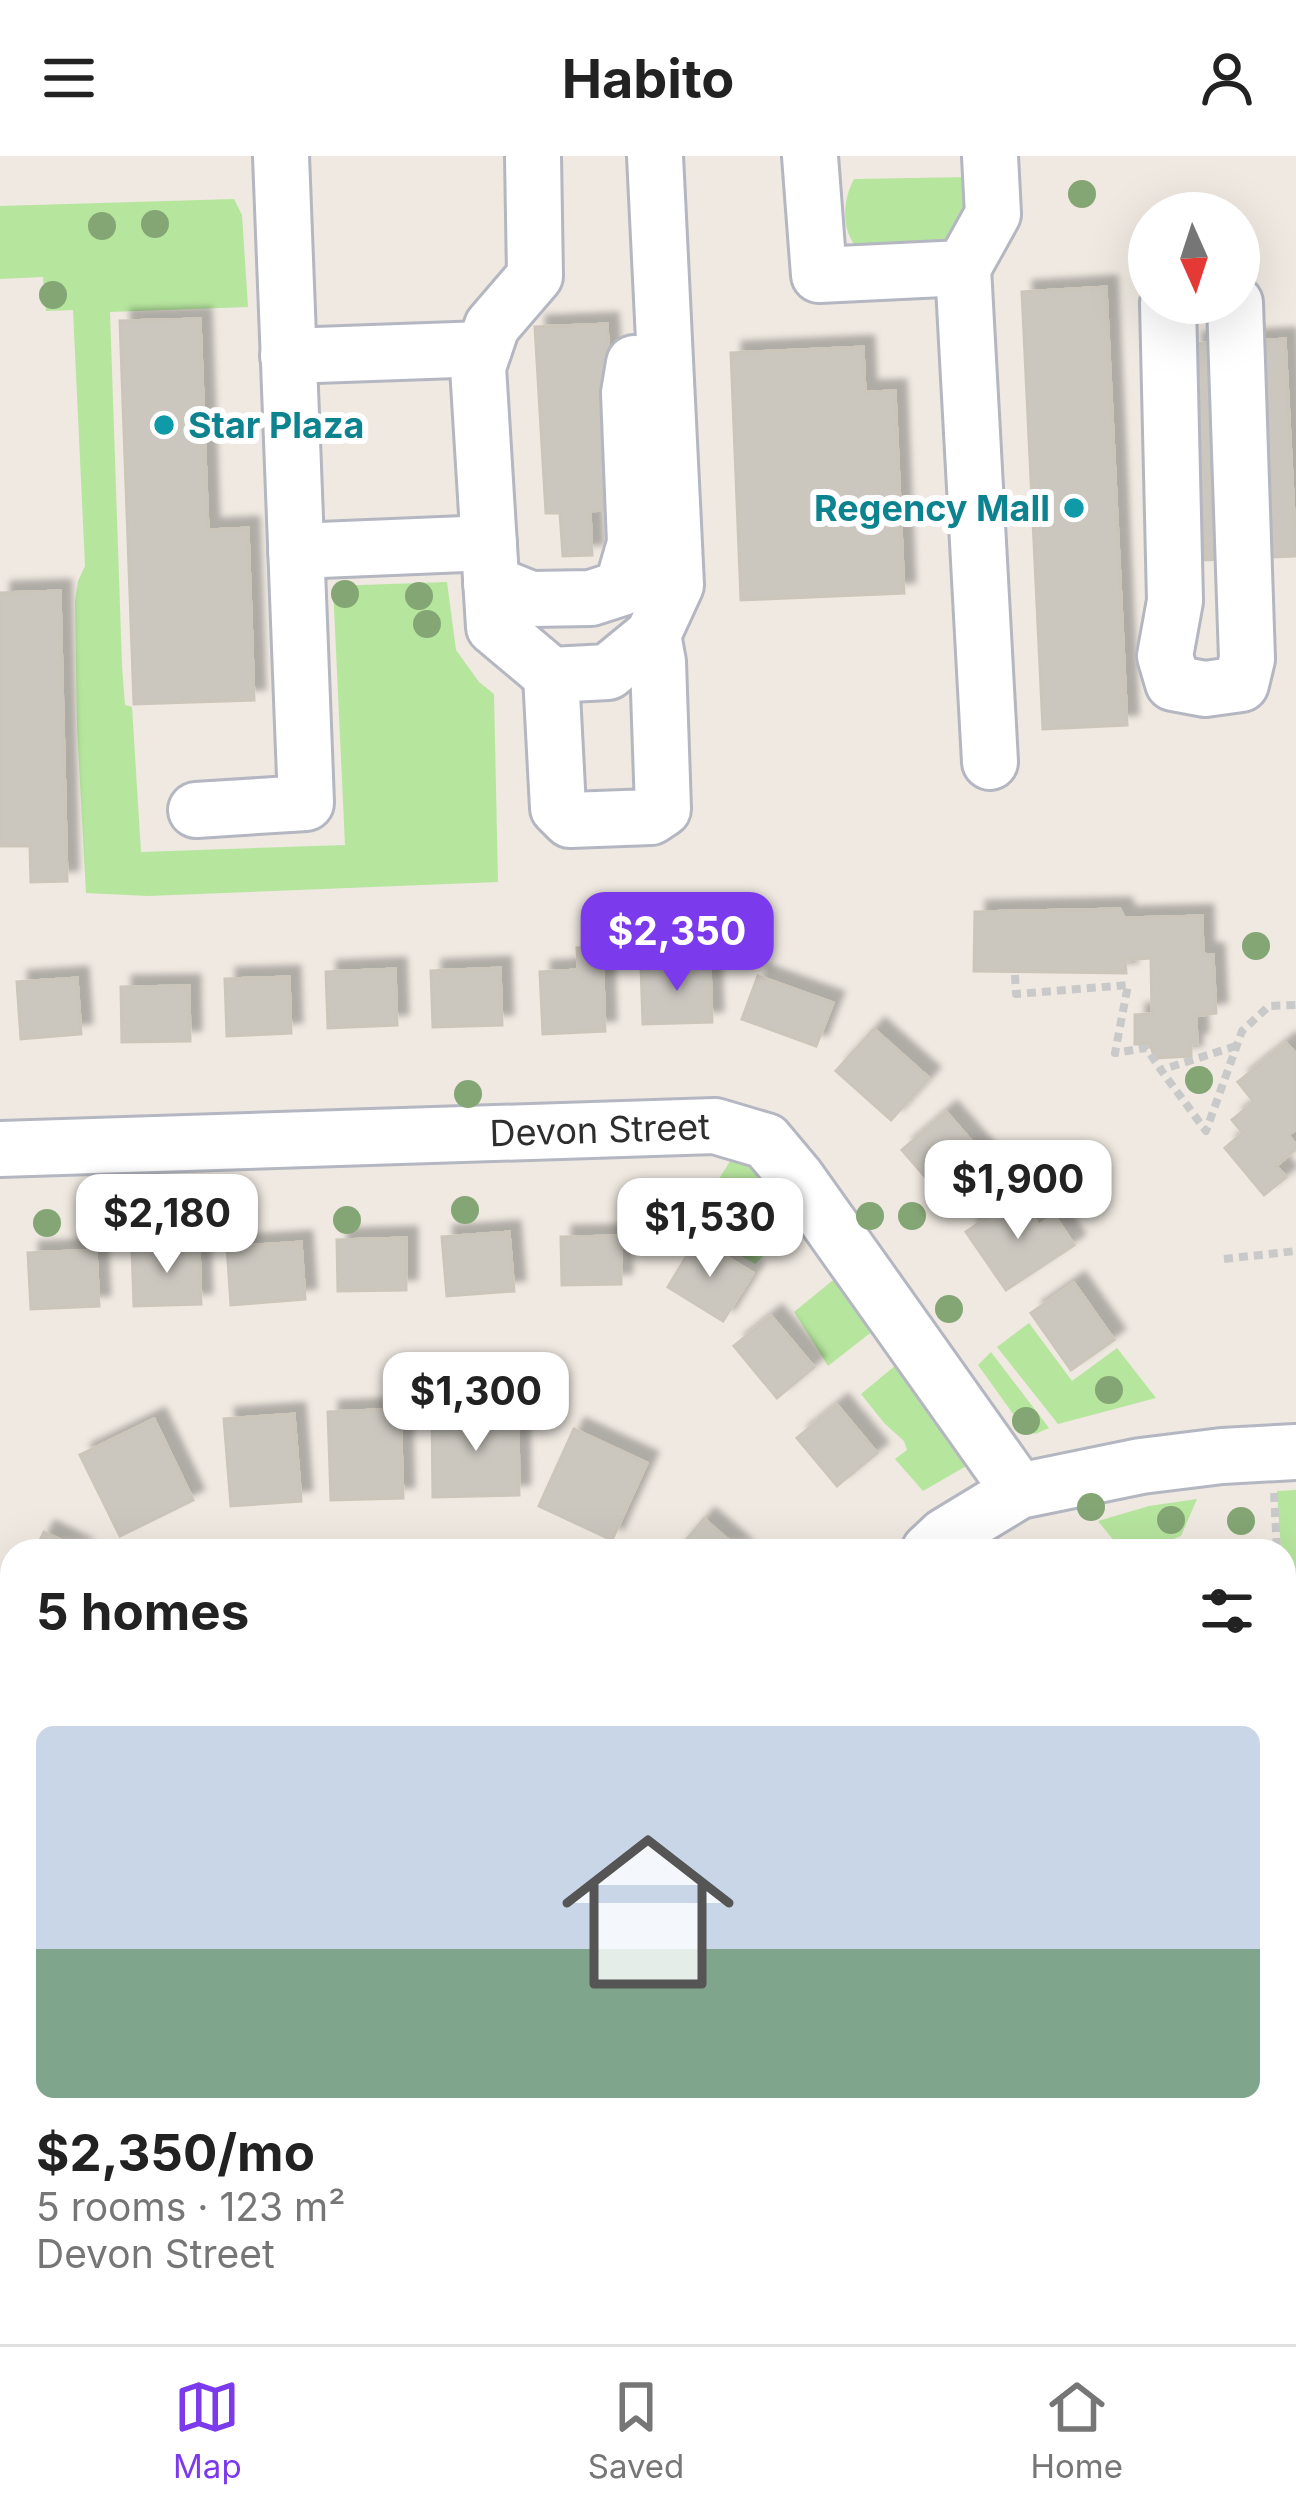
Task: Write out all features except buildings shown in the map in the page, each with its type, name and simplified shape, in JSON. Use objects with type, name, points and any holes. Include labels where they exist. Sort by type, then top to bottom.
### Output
[{"type":"street","points":[[196,810],[306,803],[281,156]]},
{"type":"street","points":[[532,156],[536,276],[492,326],[478,367],[494,627],[551,675],[608,672],[653,635],[676,585],[655,156]]},
{"type":"street","points":[[810,156],[819,275],[963,268]]},
{"type":"street","points":[[990,156],[993,214],[963,268],[991,762]]},
{"type":"street","points":[[296,551],[490,563],[531,599],[591,598],[622,588],[635,543],[629,393],[641,318],[661,282]]},
{"type":"street","points":[[1168,324],[1175,601],[1165,656],[1174,683],[1205,688],[1241,684],[1247,658],[1236,324]]},
{"type":"street","points":[[288,356],[484,349]]},
{"type":"street","points":[[551,675],[558,808],[570,820],[651,817],[663,808],[653,635]]},
{"type":"street","name":"Devon Street","points":[[0,1148],[715,1126],[766,1141],[1018,1491]]},
{"type":"street","points":[[942,1539],[1018,1491],[1141,1466],[1222,1456],[1285,1469]]},
{"type":"path","points":[[1015,975],[1016,994],[1129,985],[1114,1053],[1146,1048],[1206,1131],[1242,1031],[1269,1006],[1296,1005]]},
{"type":"path","points":[[1161,1070],[1236,1046]]},
{"type":"path","points":[[1224,1259],[1296,1251]]},
{"type":"path","points":[[1278,1539],[1285,1469]]},
{"type":"green space","points":[[969,177],[967,240],[862,253],[850,237],[845,208],[854,179]]},
{"type":"green space","points":[[234,199],[242,215],[248,307],[110,312],[122,666],[125,705],[132,707],[141,852],[345,845],[333,586],[447,582],[456,650],[494,694],[498,882],[148,896],[86,893],[75,601],[85,566],[73,310],[46,311],[43,277],[0,279],[0,206]]},
{"type":"green space","points":[[737,1150],[803,1220],[755,1264],[735,1252],[724,1232],[689,1227]]},
{"type":"green space","points":[[843,1272],[883,1323],[828,1366],[794,1312]]},
{"type":"green space","points":[[1029,1323],[1072,1381],[1117,1348],[1156,1398],[1058,1424],[997,1347]]},
{"type":"green space","points":[[991,1352],[1049,1428],[1035,1434],[1021,1425],[978,1365]]},
{"type":"green space","points":[[907,1356],[968,1465],[923,1491],[895,1459],[907,1450],[904,1441],[861,1394]]},
{"type":"green space","points":[[1296,1490],[1296,1539],[1280,1539],[1277,1491]]},
{"type":"green space","points":[[1197,1499],[1181,1536],[1174,1539],[1113,1539],[1098,1521]]},
{"type":"place","name":"Star Plaza","points":[[164,425]]},
{"type":"place","name":"Regency Mall","points":[[1074,508]]}]
